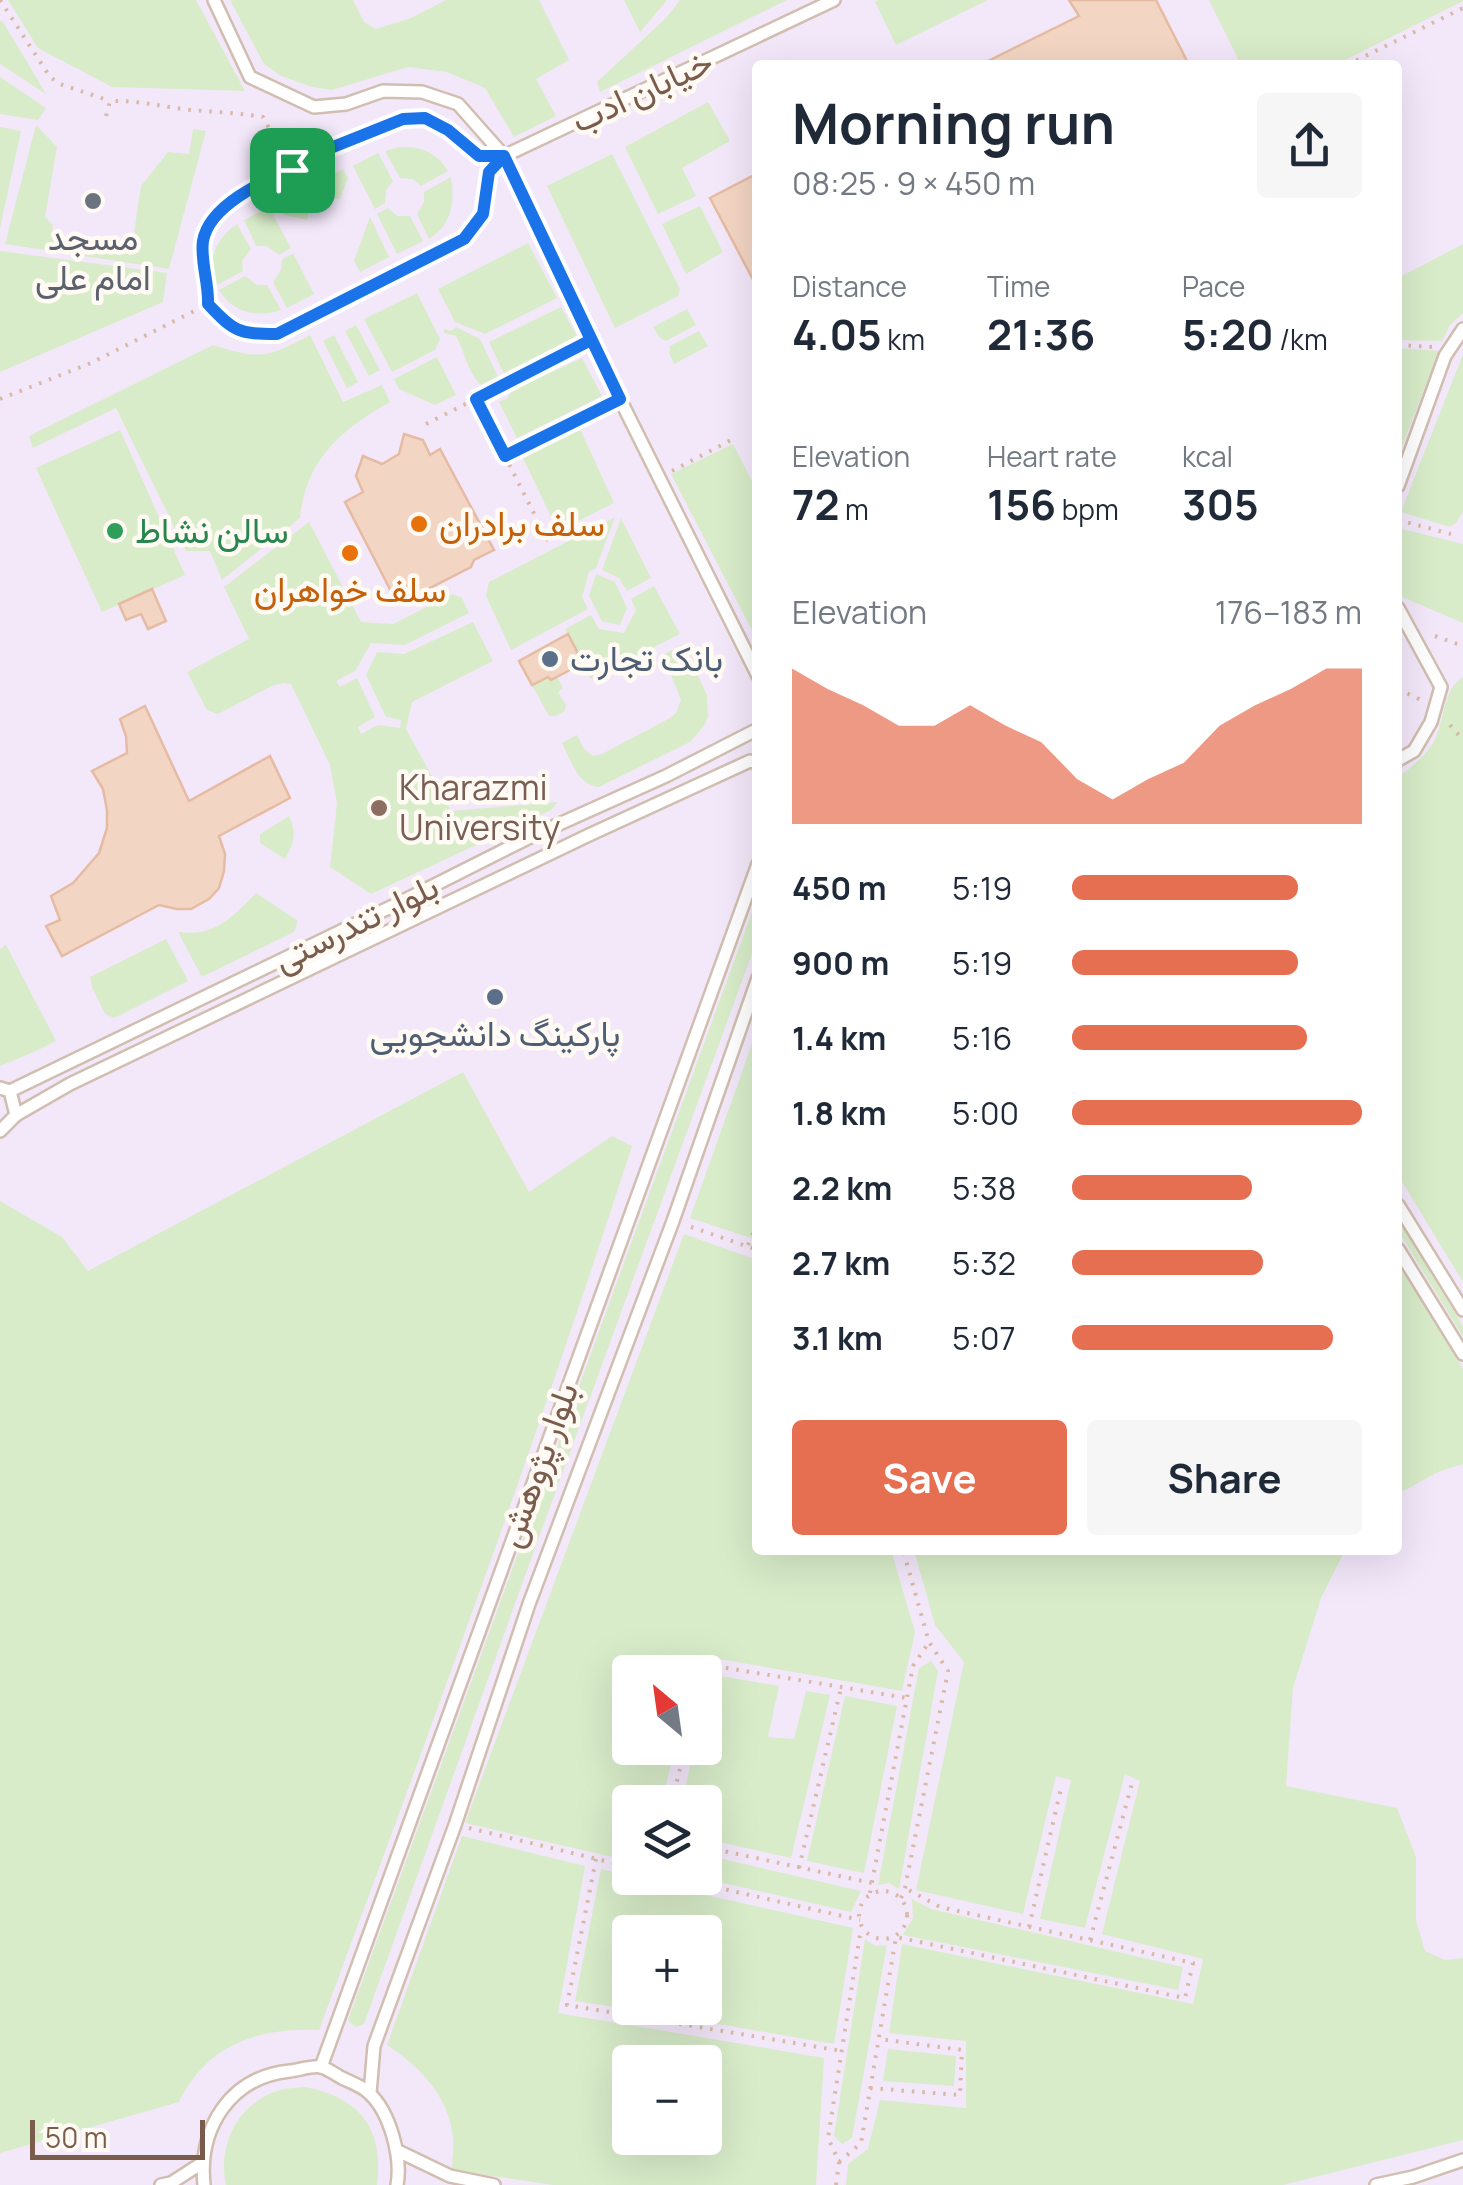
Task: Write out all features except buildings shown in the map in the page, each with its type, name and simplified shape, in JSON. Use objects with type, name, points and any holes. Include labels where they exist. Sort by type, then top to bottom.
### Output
[{"type":"lane","points":[[214,0],[250,77],[314,107],[346,104],[383,91],[422,92],[458,104],[504,156],[752,664]]},
{"type":"lane","name":"خیابان ادب","points":[[504,156],[834,0]]},
{"type":"lane","points":[[1402,475],[1445,356],[1463,330]]},
{"type":"lane","points":[[1402,615],[1441,687],[1430,722],[1414,750],[1402,758]]},
{"type":"lane","name":"بلوار تندرستی","points":[[5,1090],[752,732]]},
{"type":"lane","name":"بلوار تندرستی","points":[[0,1131],[16,1115],[70,1084],[589,835],[752,762]]},
{"type":"lane","name":"بلوار پژوهش","points":[[321,2067],[752,881]]},
{"type":"lane","name":"بلوار پژوهش","points":[[370,2093],[374,2046],[455,1825],[529,1604],[673,1220],[752,995]]},
{"type":"lane","points":[[5,1090],[16,1115]]},
{"type":"lane","points":[[1402,1211],[1463,1310]]},
{"type":"lane","points":[[1402,1255],[1463,1354]]},
{"type":"lane","points":[[204,2185],[206,2140],[216,2116],[232,2096],[253,2081],[277,2072],[321,2067],[370,2093],[389,2124],[398,2151],[397,2185]]},
{"type":"lane","points":[[398,2151],[450,2176],[494,2185]]},
{"type":"lane","points":[[1376,2185],[1463,2160]]},
{"type":"lane","points":[[161,2185],[202,2163]]},
{"type":"path","points":[[0,0],[50,78],[60,84],[110,101],[134,100],[263,117],[292,170]]},
{"type":"path","points":[[1357,60],[1463,8]]},
{"type":"path","points":[[106,116],[110,101]]},
{"type":"path","points":[[425,118],[448,130],[479,156],[504,156],[489,172],[483,214],[464,239],[334,306],[277,334],[246,334],[226,323],[208,304],[203,240],[216,214],[244,193],[323,151],[403,119],[425,118]]},
{"type":"path","points":[[0,399],[91,363],[208,304]]},
{"type":"path","points":[[426,424],[591,340]]},
{"type":"path","points":[[1402,345],[1450,348]]},
{"type":"path","points":[[476,399],[548,540]]},
{"type":"path","points":[[505,456],[620,399]]},
{"type":"path","points":[[659,477],[733,440]]},
{"type":"path","points":[[1402,521],[1450,534]]},
{"type":"path","points":[[673,1220],[752,1248]]},
{"type":"path","points":[[748,1247],[752,1237]]},
{"type":"path","points":[[900,1898],[948,1670],[929,1642],[904,1555]]},
{"type":"path","points":[[836,2185],[840,2162],[828,2138],[862,1928],[858,1909],[870,1893],[913,1666],[929,1642]]},
{"type":"path","points":[[722,1667],[907,1698]]},
{"type":"path","points":[[799,1868],[841,1688]]},
{"type":"path","points":[[1090,1940],[1132,1783]]},
{"type":"path","points":[[1029,1926],[1062,1784]]},
{"type":"path","points":[[455,1825],[612,1863]]},
{"type":"path","points":[[722,1851],[872,1883]]},
{"type":"path","points":[[596,1860],[567,2006],[842,2052]]},
{"type":"path","points":[[862,1928],[877,1940],[896,1937],[1185,1998],[1192,1963],[940,1907],[905,1888]]},
{"type":"path","points":[[722,1889],[860,1920]]},
{"type":"path","points":[[840,2162],[861,2143],[896,1937],[908,1921],[905,1902],[890,1890],[870,1893]]},
{"type":"path","points":[[870,2088],[960,2095],[962,2050],[879,2039]]},
{"type":"shaded area","name":"Kharazmi University","points":[[0,0],[1463,0],[1463,2185],[0,2185]]},
{"type":"green space","points":[[8,0],[196,0],[245,91],[112,87],[38,48]]},
{"type":"green space","points":[[230,0],[353,0],[364,22],[376,29],[411,18],[446,0],[539,0],[569,60],[536,79],[556,116],[514,137],[485,88],[447,72],[408,67],[332,90],[281,76],[264,64]]},
{"type":"green space","points":[[624,0],[667,0],[640,32]]},
{"type":"green space","points":[[680,0],[787,0],[600,92],[597,82]]},
{"type":"green space","points":[[988,0],[896,45],[875,2]]},
{"type":"green space","points":[[1209,0],[1463,0],[1345,60],[1239,60]]},
{"type":"green space","points":[[0,21],[3,22],[46,94],[0,64]]},
{"type":"green space","points":[[0,77],[46,108],[38,120],[0,114]]},
{"type":"green space","points":[[708,102],[730,141],[682,168],[696,196],[658,214],[625,147]]},
{"type":"green space","points":[[36,125],[57,147],[45,217],[53,225],[52,234],[69,241],[70,247],[99,254],[101,249],[111,246],[121,248],[134,233],[141,186],[168,152],[189,154],[193,129],[206,131],[169,269],[5,244]]},
{"type":"green space","points":[[0,127],[21,131],[0,228]]},
{"type":"green space","points":[[399,147],[427,152],[448,171],[421,186],[413,179],[400,178],[385,151]]},
{"type":"green space","points":[[378,153],[393,181],[386,190],[385,203],[375,209],[353,166]]},
{"type":"green space","points":[[612,154],[680,289],[678,296],[615,328],[547,186]]},
{"type":"green space","points":[[343,169],[348,178],[340,199],[319,196],[313,185]]},
{"type":"green space","points":[[451,177],[450,212],[443,227],[429,239],[417,214],[424,202],[424,192]]},
{"type":"green space","points":[[307,188],[312,200],[307,220],[284,215],[278,203]]},
{"type":"green space","points":[[700,206],[723,252],[686,274],[662,224]]},
{"type":"green space","points":[[269,207],[291,248],[279,255],[267,246],[256,246],[244,220]]},
{"type":"green space","points":[[388,208],[397,216],[410,216],[423,241],[397,254],[377,214]]},
{"type":"green space","points":[[370,217],[389,257],[360,272],[354,261]]},
{"type":"green space","points":[[237,224],[251,249],[242,261],[243,271],[217,285],[215,251],[223,236]]},
{"type":"green space","points":[[528,243],[557,298],[485,334],[455,322],[438,289]]},
{"type":"green space","points":[[1463,244],[1463,313],[1450,325],[1442,341],[1402,340],[1402,276]]},
{"type":"green space","points":[[0,251],[167,273],[163,302],[0,372]]},
{"type":"green space","points":[[293,253],[314,294],[287,308],[273,282],[282,260]]},
{"type":"green space","points":[[245,276],[257,285],[267,285],[281,310],[246,312],[231,304],[219,290]]},
{"type":"green space","points":[[417,293],[440,339],[435,350],[392,372],[364,319]]},
{"type":"green space","points":[[561,307],[577,336],[575,343],[506,378],[489,342]]},
{"type":"green space","points":[[687,309],[696,325],[666,341],[660,338],[653,327]]},
{"type":"green space","points":[[356,325],[380,370],[369,376],[345,331]]},
{"type":"green space","points":[[456,327],[480,339],[499,379],[492,389],[476,379],[456,336],[444,333],[444,329],[451,331]]},
{"type":"green space","points":[[699,331],[708,346],[674,364],[670,346]]},
{"type":"green space","points":[[310,335],[343,402],[382,385],[390,402],[329,448],[310,479],[300,518],[222,580],[210,551],[186,551],[116,408],[33,448],[29,436],[213,345],[263,354]]},
{"type":"green space","points":[[334,335],[358,382],[347,388],[323,341]]},
{"type":"green space","points":[[1402,348],[1439,351],[1402,446]]},
{"type":"green space","points":[[1463,354],[1463,511],[1450,527],[1402,509]]},
{"type":"green space","points":[[437,357],[456,395],[435,405],[399,389],[394,379]]},
{"type":"green space","points":[[582,358],[602,396],[517,438],[499,402],[508,398],[511,391]]},
{"type":"green space","points":[[580,429],[614,503],[558,531],[523,458]]},
{"type":"green space","name":"سالن نشاط","points":[[120,430],[185,575],[102,612],[36,468]]},
{"type":"green space","points":[[733,444],[752,481],[752,630],[671,474]]},
{"type":"green space","points":[[615,517],[596,568],[589,572],[582,597],[588,609],[511,650],[486,596],[489,582]]},
{"type":"green space","points":[[621,518],[651,578],[627,591],[619,578],[602,570]]},
{"type":"green space","points":[[309,522],[361,622],[393,624],[452,594],[462,598],[469,613],[405,645],[371,643],[355,671],[336,681],[340,687],[357,678],[375,717],[358,727],[361,734],[378,725],[400,728],[401,720],[386,717],[366,675],[377,652],[404,654],[473,622],[493,661],[412,702],[406,729],[451,811],[558,802],[551,810],[371,894],[330,867],[337,803],[330,765],[291,684],[274,685],[218,714],[207,710],[187,672],[249,639],[224,587]]},
{"type":"green space","points":[[1402,529],[1463,544],[1463,623],[1402,597]]},
{"type":"green space","points":[[596,574],[615,582],[627,608],[620,625],[602,621],[589,596]]},
{"type":"green space","points":[[654,586],[680,634],[590,679],[565,629],[591,615],[599,629],[624,633],[636,610],[631,599]]},
{"type":"green space","points":[[683,644],[707,695],[708,717],[704,726],[690,742],[599,787],[585,782],[562,743],[577,735],[593,756],[602,754],[670,718],[681,700],[663,655]]},
{"type":"green space","points":[[557,677],[563,688],[558,692],[566,705],[565,711],[555,716],[549,716],[532,685]]},
{"type":"green space","points":[[1463,677],[1463,1282],[1402,1182],[1402,774],[1433,743],[1447,698]]},
{"type":"green space","points":[[289,816],[293,838],[285,859],[260,843],[260,834]]},
{"type":"green space","points":[[256,893],[298,921],[294,932],[202,977],[178,932],[213,928]]},
{"type":"green space","points":[[752,912],[752,954],[364,2024],[355,2027],[348,2020]]},
{"type":"green space","points":[[166,939],[188,981],[114,1018],[105,1014],[90,977]]},
{"type":"green space","points":[[6,945],[56,1041],[0,1066],[0,949]]},
{"type":"green space","points":[[752,1044],[752,1238],[690,1218]]},
{"type":"green space","points":[[463,1072],[529,1192],[612,1136],[632,1146],[520,1479],[319,2030],[255,2036],[219,2053],[204,2066],[179,2102],[0,2153],[0,1201],[62,1237],[88,1271]]},
{"type":"green space","points":[[1402,1226],[1463,1326],[1463,1337],[1402,1237]]},
{"type":"green space","points":[[684,1234],[752,1258],[752,1555],[892,1555],[915,1632],[902,1691],[722,1659],[722,1655],[612,1655],[612,1765],[671,1765],[666,1785],[612,1785],[612,1857],[465,1823]]},
{"type":"green space","points":[[1402,1270],[1463,1369],[1463,1464],[1438,1472],[1402,1492]]},
{"type":"green space","points":[[915,1555],[1342,1555],[1321,1598],[1293,1688],[1286,1786],[1397,1808],[1416,1857],[1416,1920],[1425,1951],[1445,1960],[1463,1958],[1463,2140],[1283,2185],[846,2185],[848,2164],[868,2149],[880,2100],[966,2108],[966,2041],[889,2033],[902,1944],[1193,2004],[1203,1959],[1102,1934],[1140,1781],[1125,1774],[1085,1928],[1040,1919],[1071,1780],[1056,1776],[1023,1914],[916,1890],[964,1662],[935,1625]]},
{"type":"green space","points":[[931,1661],[938,1671],[899,1889],[889,1883],[878,1885],[919,1668]]},
{"type":"green space","points":[[722,1676],[779,1686],[768,1737],[794,1739],[806,1691],[830,1695],[791,1858],[722,1843],[722,1785],[686,1785],[690,1765],[722,1765]]},
{"type":"green space","points":[[845,1696],[897,1706],[864,1873],[807,1861]]},
{"type":"green space","points":[[462,1836],[585,1866],[558,2013],[824,2058],[816,2185],[553,2185],[452,2170],[453,2142],[446,2109],[431,2084],[387,2045]]},
{"type":"green space","points":[[722,1859],[861,1891],[851,1912],[722,1883]]},
{"type":"green space","points":[[601,1869],[612,1872],[612,1895],[706,1895],[853,1928],[834,2044],[722,2025],[722,1915],[612,1915],[612,2007],[575,2001]]},
{"type":"green space","points":[[912,1899],[931,1909],[1183,1967],[1178,1990],[903,1935],[913,1918]]},
{"type":"green space","points":[[865,1939],[875,1946],[887,1945],[852,2138],[842,2144],[834,2136]]},
{"type":"green space","points":[[888,2049],[956,2056],[954,2086],[883,2081]]},
{"type":"green space","points":[[304,2087],[340,2099],[364,2118],[376,2147],[377,2185],[226,2185],[228,2140],[243,2115],[266,2096]]},
{"type":"place","name":"مسجد امام علی","points":[[93,201]]},
{"type":"place","name":"سلف برادران","points":[[419,524]]},
{"type":"place","name":"سالن نشاط","points":[[115,531]]},
{"type":"place","name":"سلف خواهران","points":[[350,553]]},
{"type":"place","name":"بانک تجارت","points":[[550,659]]},
{"type":"place","name":"Kharazmi University","points":[[379,808]]},
{"type":"place","name":"پارکینگ دانشجویی","points":[[495,997]]},
{"type":"route","points":[[292,170],[244,193],[216,214],[203,240],[208,304],[226,323],[246,334],[277,334],[464,239],[483,214],[489,172],[504,156],[620,399],[505,456],[476,399],[591,340],[504,156],[479,156],[448,130],[425,118],[403,119],[323,151],[292,170]]}]
